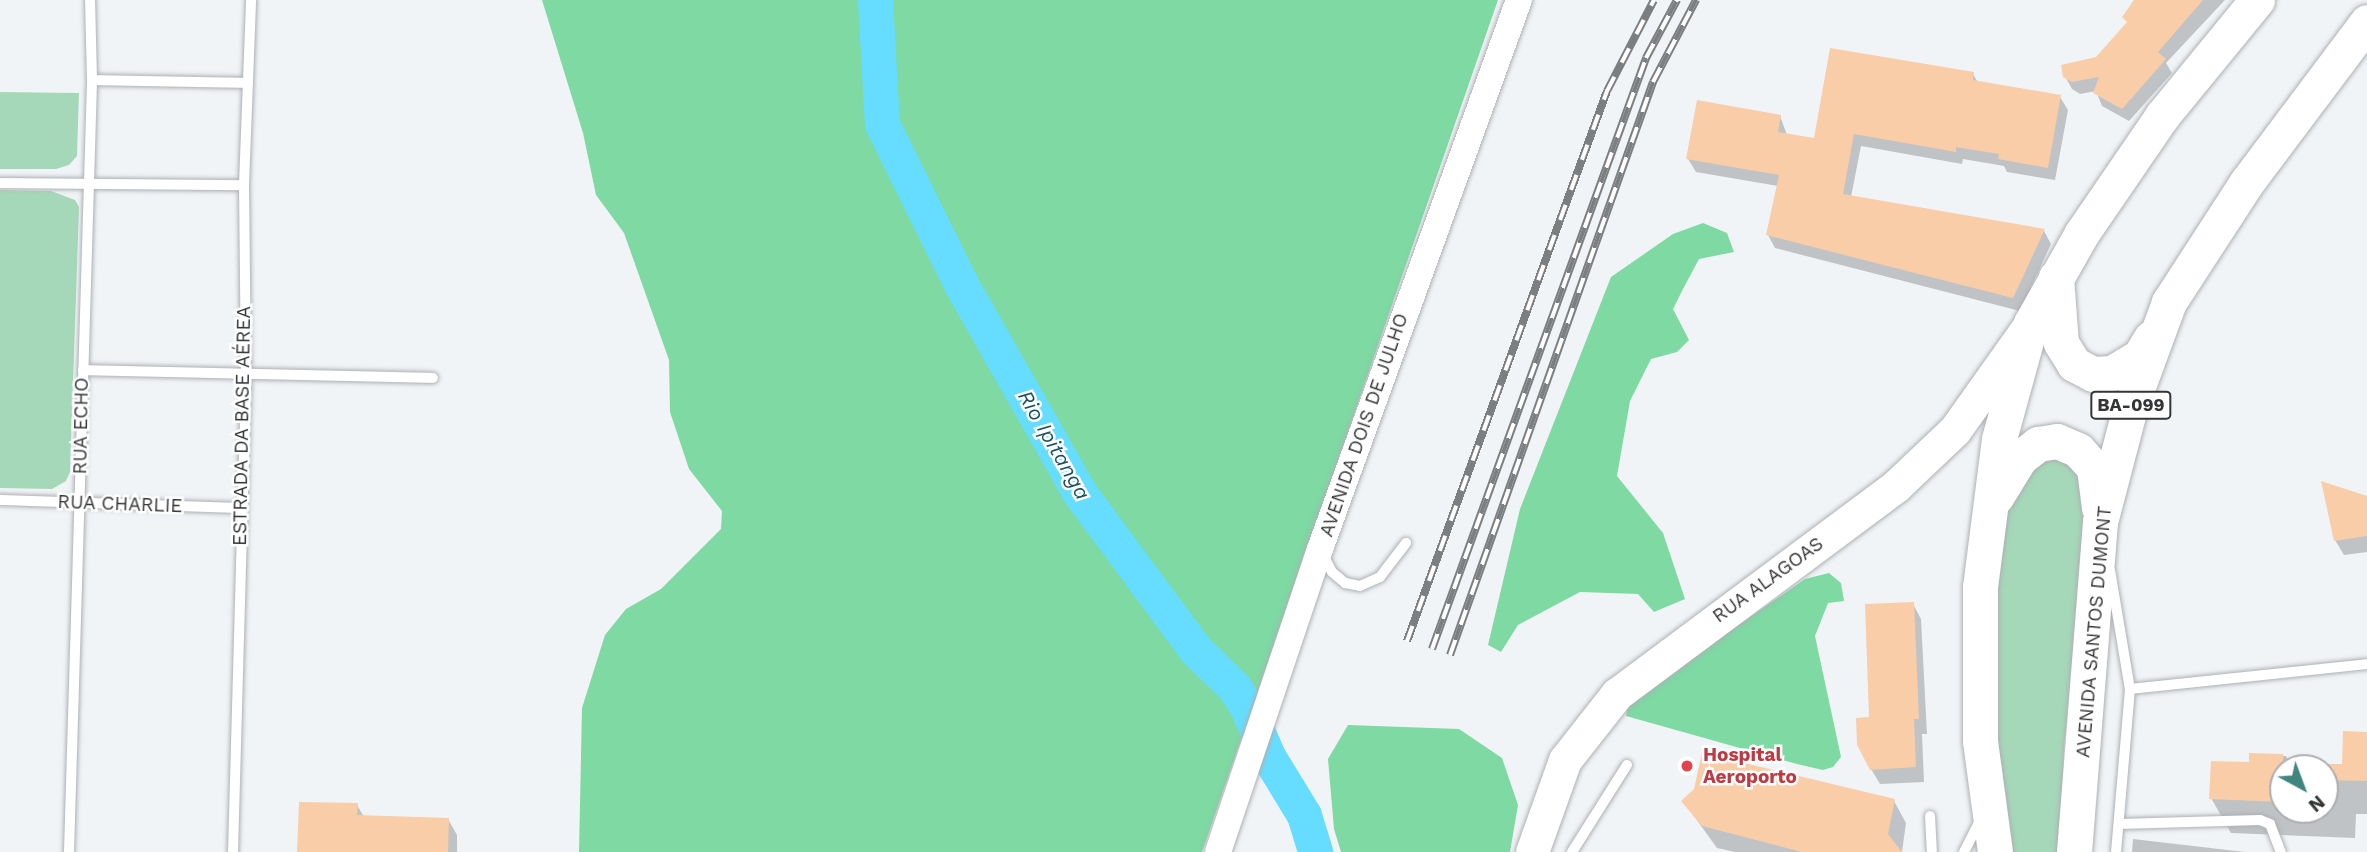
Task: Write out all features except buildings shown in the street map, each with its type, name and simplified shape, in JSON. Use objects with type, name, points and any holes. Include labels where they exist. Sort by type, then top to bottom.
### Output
[{"type":"highway","points":[[1995,852],[1980,716],[1980,587],[1999,439],[2031,323],[2056,277],[2162,116],[2258,0]]},
{"type":"highway","name":"AVENIDA SANTOS DUMONT","points":[[2074,852],[2100,522],[2130,408],[2169,302],[2247,182],[2367,22]]},
{"type":"highway","points":[[2056,277],[2061,344],[2074,363],[2093,374],[2112,373],[2140,356],[2169,302]]},
{"type":"highway","points":[[1990,514],[2020,458],[2038,444],[2057,441],[2078,450],[2094,468],[2100,522]]},
{"type":"main road","name":"RUA ALAGOAS","points":[[1532,852],[1565,760],[1617,694],[1896,486],[1955,430],[2031,323]]},
{"type":"street","name":"AVENIDA DOIS DE JULHO","points":[[1218,852],[1320,550],[1519,0]]},
{"type":"lane","name":"RUA ECHO","points":[[69,852],[92,80],[90,0]]},
{"type":"lane","name":"ESTRADA DA BASE AÉREA","points":[[233,852],[240,508],[246,374],[244,185],[251,0]]},
{"type":"lane","points":[[92,80],[248,83]]},
{"type":"lane","points":[[0,183],[244,185]]},
{"type":"lane","points":[[83,370],[433,378]]},
{"type":"lane","name":"RUA CHARLIE","points":[[0,500],[240,508]]},
{"type":"lane","points":[[2100,522],[2130,689],[2116,852]]},
{"type":"lane","points":[[1320,550],[1332,572],[1345,583],[1360,586],[1380,577],[1406,543]]},
{"type":"lane","points":[[2130,689],[2367,664]]},
{"type":"lane","points":[[1572,852],[1627,765]]},
{"type":"lane","points":[[1964,852],[1970,835],[1989,809]]},
{"type":"lane","points":[[1930,816],[1932,852]]},
{"type":"lane","points":[[2119,824],[2259,820],[2270,824],[2281,852]]},
{"type":"green space","points":[[542,0],[1498,0],[1202,852],[579,852],[582,708],[605,635],[626,609],[661,589],[721,529],[722,511],[689,469],[670,412],[669,360],[624,233],[596,195],[583,133]]},
{"type":"green space","points":[[0,92],[79,93],[77,156],[69,165],[56,169],[0,169]]},
{"type":"green space","points":[[0,190],[51,191],[75,200],[79,207],[70,472],[66,481],[52,489],[0,488]]},
{"type":"green space","points":[[1703,223],[1727,233],[1734,252],[1699,259],[1682,291],[1673,309],[1689,340],[1677,352],[1651,359],[1630,401],[1617,476],[1663,533],[1685,599],[1654,612],[1638,594],[1580,592],[1518,625],[1501,652],[1488,645],[1520,509],[1611,277],[1673,234]]},
{"type":"green space","points":[[2035,455],[2074,461],[2082,480],[2086,518],[2064,749],[2061,852],[2006,852],[1993,753],[1997,579],[2008,497]]},
{"type":"green space","points":[[1829,573],[1841,583],[1844,601],[1828,603],[1815,636],[1841,757],[1833,767],[1823,770],[1797,764],[1626,716],[1628,702],[1805,579]]},
{"type":"green space","points":[[1348,725],[1459,729],[1502,758],[1518,805],[1510,852],[1341,852],[1334,829],[1328,759]]},
{"type":"waterway","name":"Rio Ipitanga","points":[[875,0],[882,124],[961,284],[1079,492],[1196,650],[1234,687],[1247,707],[1268,756],[1304,815],[1315,852]]},
{"type":"railway","points":[[1407,641],[1607,91],[1654,0]]},
{"type":"railway","points":[[1432,649],[1646,58],[1677,0]]},
{"type":"railway","points":[[1450,655],[1653,82],[1696,0]]},
{"type":"place","name":"Hospital Aeroporto","points":[[1687,766]]}]
